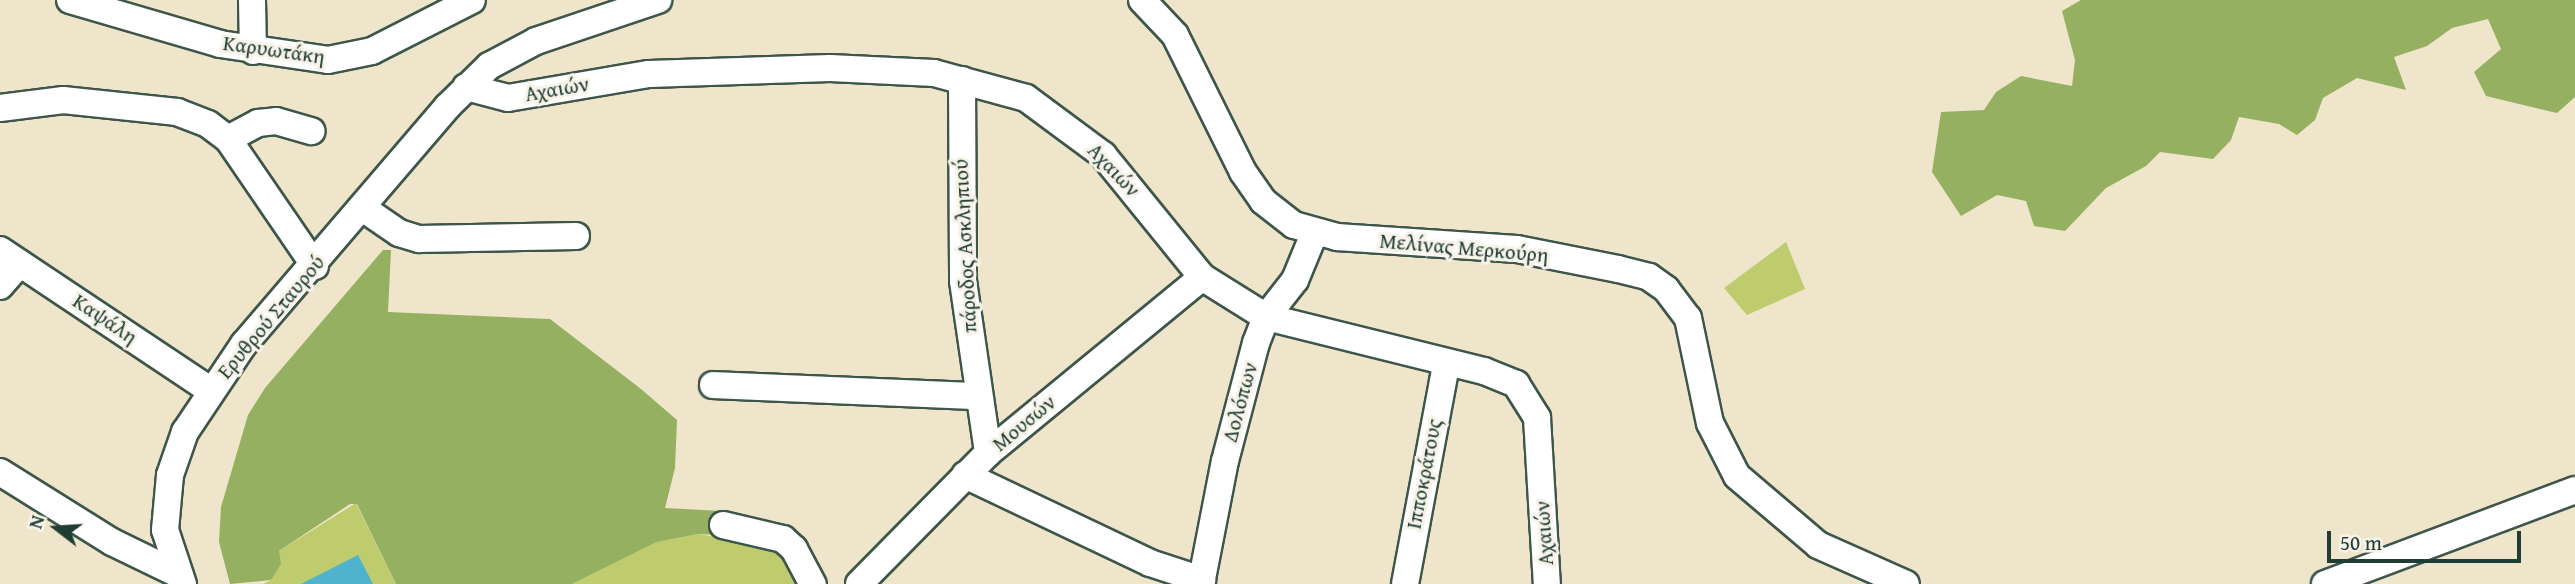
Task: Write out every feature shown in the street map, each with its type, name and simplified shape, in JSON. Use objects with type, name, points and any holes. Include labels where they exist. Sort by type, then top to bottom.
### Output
[{"type":"street","name":"Καρυωτάκη","points":[[69,0],[253,51],[348,58],[372,51],[472,0]]},
{"type":"street","points":[[252,0],[253,51]]},
{"type":"street","points":[[466,87],[489,66],[526,45],[658,0]]},
{"type":"street","name":"Μελίνας Μερκούρη","points":[[1142,0],[1175,35],[1222,134],[1263,201],[1278,215],[1314,234],[1517,249],[1649,277],[1680,302],[1688,318],[1710,423],[1737,476],[1818,545],[1906,584]]},
{"type":"street","name":"Αχαιών","points":[[466,87],[508,98],[649,75],[755,68],[934,73],[1026,98],[1070,127],[1135,190],[1202,277],[1266,317],[1502,377],[1516,384],[1533,405],[1540,433],[1547,584]]},
{"type":"street","name":"πάροδος Ασκληπιού","points":[[962,80],[963,281],[988,453]]},
{"type":"street","name":"Ερυθρού Σταυρού","points":[[181,579],[165,530],[166,496],[185,432],[210,390],[466,87]]},
{"type":"street","points":[[0,108],[63,100],[177,113],[208,124],[228,139],[315,266]]},
{"type":"street","points":[[228,139],[258,123],[276,121],[312,131]]},
{"type":"street","points":[[364,209],[399,233],[419,239],[576,236]]},
{"type":"street","name":"Δολόπων","points":[[1202,582],[1243,386],[1266,317],[1295,280],[1314,234]]},
{"type":"street","points":[[0,286],[10,257]]},
{"type":"street","name":"Καψάλη","points":[[10,257],[210,390]]},
{"type":"street","name":"Μουσών","points":[[859,584],[988,453],[1202,277]]},
{"type":"street","name":"Ιπποκράτους","points":[[1405,584],[1446,364]]},
{"type":"street","points":[[713,385],[978,396]]},
{"type":"street","points":[[0,472],[112,542],[181,579]]},
{"type":"street","points":[[965,475],[1150,563],[1202,582]]},
{"type":"street","points":[[2325,584],[2575,490]]},
{"type":"street","points":[[723,525],[783,539],[794,549],[813,584]]},
{"type":"green space","points":[[2081,0],[2575,0],[2575,97],[2557,113],[2486,96],[2474,72],[2501,49],[2488,19],[2452,28],[2427,46],[2394,57],[2406,90],[2357,78],[2323,98],[2315,120],[2297,135],[2279,124],[2239,117],[2231,140],[2213,159],[2160,152],[2146,166],[2106,188],[2065,231],[2034,226],[2026,201],[1997,195],[1961,216],[1932,172],[1941,112],[1984,110],[1996,92],[2021,76],[2072,86],[2075,60],[2062,11]]},
{"type":"green space","points":[[1786,242],[1805,289],[1747,315],[1724,288]]},
{"type":"green space","points":[[383,250],[391,250],[388,312],[550,319],[641,389],[677,420],[675,468],[665,508],[721,511],[718,535],[698,534],[657,542],[572,584],[396,584],[357,504],[350,504],[279,551],[281,564],[271,580],[230,584],[219,542],[221,507],[248,415],[265,388]]},
{"type":"green space","points":[[356,503],[396,584],[263,584],[271,580],[279,551]]},
{"type":"green space","points":[[698,534],[763,545],[791,562],[800,584],[572,584],[657,542]]},
{"type":"water","points":[[358,555],[373,584],[301,584]]}]
